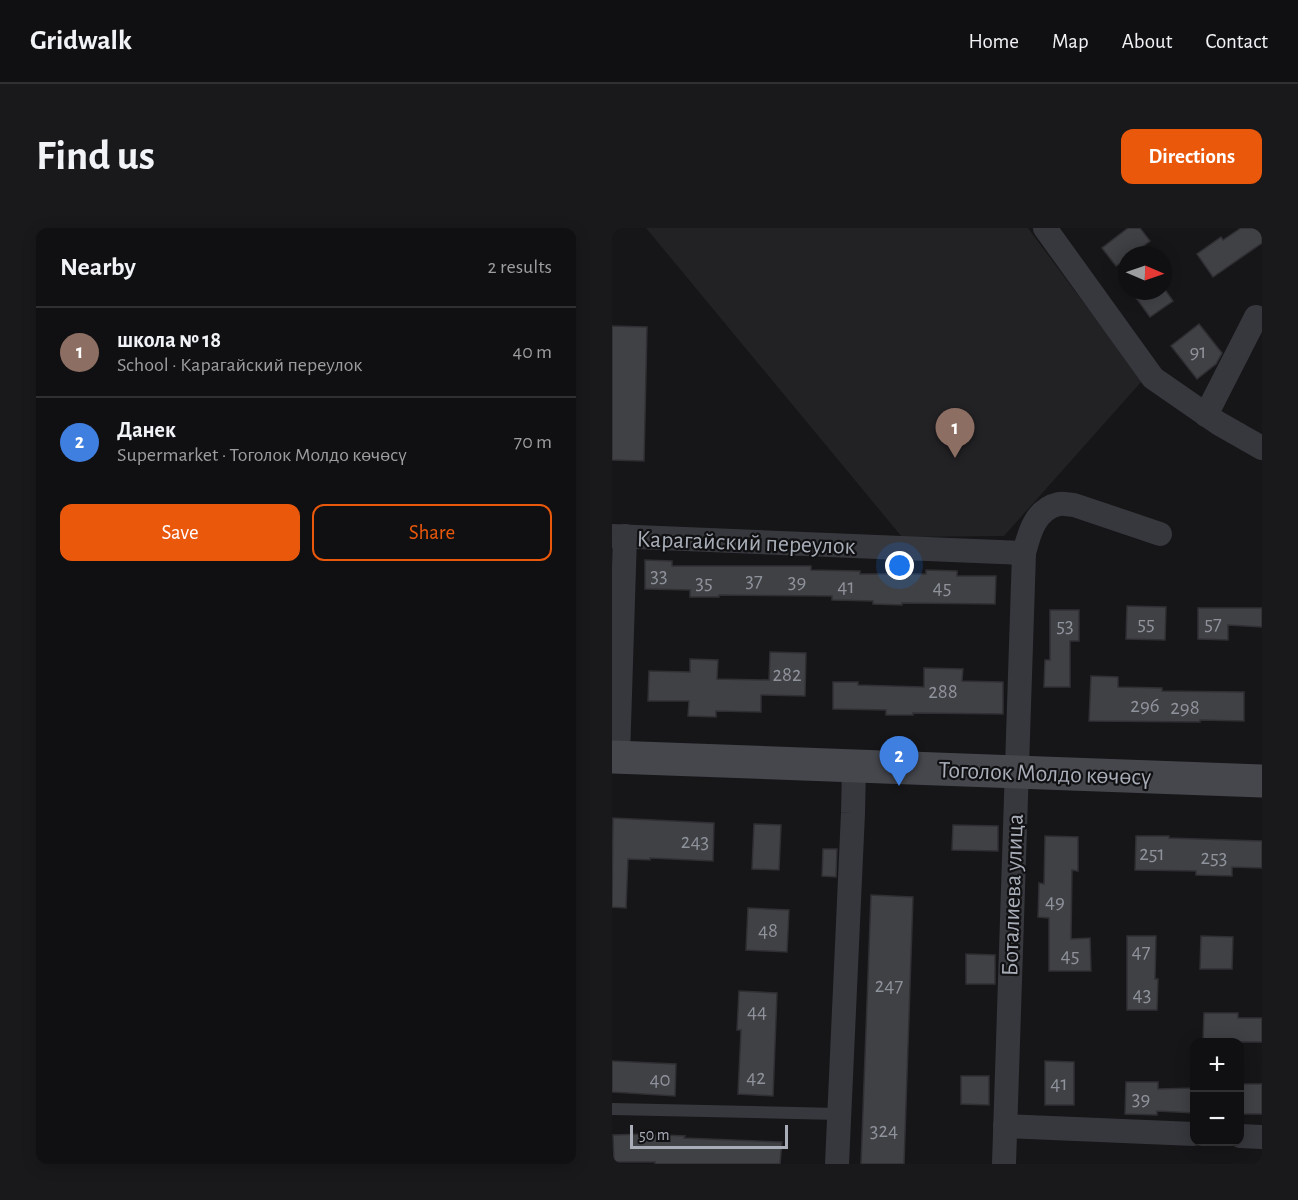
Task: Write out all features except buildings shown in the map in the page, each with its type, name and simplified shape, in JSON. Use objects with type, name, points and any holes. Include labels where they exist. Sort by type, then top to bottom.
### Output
[{"type":"main road","name":"Тоголок Молдо көчөсү","points":[[615,757],[1262,781]]},
{"type":"street","points":[[1046,228],[1153,378],[1206,415],[1261,447]]},
{"type":"street","points":[[1206,415],[1256,316]]},
{"type":"street","name":"Боталиева улица","points":[[1004,1164],[1024,554],[1035,520],[1047,509],[1060,504],[1074,505],[1160,534]]},
{"type":"street","points":[[615,757],[618,536]]},
{"type":"street","name":"Карагайский переулок","points":[[618,536],[1024,554]]},
{"type":"street","points":[[837,1164],[854,766]]},
{"type":"street","points":[[1005,1126],[1190,1134]]},
{"type":"street","points":[[1244,1136],[1262,1137]]},
{"type":"lane","points":[[612,1109],[839,1114]]},
{"type":"shaded area","points":[[646,228],[1028,228],[1142,381],[1004,536],[902,537]]},
{"type":"place","name":"школа № 18","points":[[955,458]]},
{"type":"place","name":"Данек","points":[[899,786]]}]
